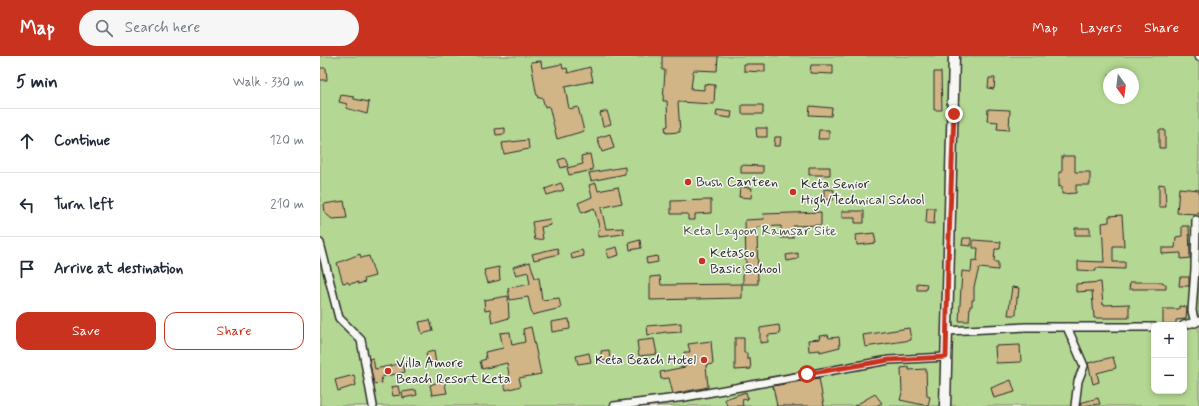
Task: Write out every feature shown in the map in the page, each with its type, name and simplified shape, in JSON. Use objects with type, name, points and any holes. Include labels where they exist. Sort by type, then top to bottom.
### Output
[{"type":"main road","points":[[945,406],[946,331],[953,151],[954,56]]},
{"type":"street","points":[[1187,324],[1197,322],[1192,311],[1196,220]]},
{"type":"street","points":[[320,243],[339,318],[360,340],[373,406]]},
{"type":"street","points":[[946,331],[1026,327],[1151,327]]},
{"type":"street","points":[[1067,327],[1084,366],[1078,381],[1075,406]]},
{"type":"street","points":[[614,406],[684,397],[889,360],[946,357]]},
{"type":"green space","name":"Keta Lagoon Ramsar Site","points":[[320,56],[1199,56],[1199,406],[320,406]]},
{"type":"building","points":[[662,56],[718,56],[717,71],[694,70],[691,89],[704,90],[704,84],[715,85],[714,104],[678,102],[680,132],[666,133],[665,127],[668,126],[667,101],[663,101],[665,70],[662,70]]},
{"type":"building","points":[[541,61],[542,68],[562,64],[563,69],[567,68],[568,73],[590,67],[593,81],[565,87],[569,109],[578,107],[584,131],[557,139],[549,106],[545,107],[542,97],[538,98],[536,92],[531,62]]},
{"type":"building","points":[[744,64],[765,64],[765,72],[744,71]]},
{"type":"building","points":[[811,65],[833,65],[833,74],[810,73]]},
{"type":"building","points":[[320,68],[326,68],[327,80],[320,80]]},
{"type":"building","points":[[934,72],[941,72],[942,110],[934,110]]},
{"type":"building","points":[[989,78],[995,78],[994,89],[988,88]]},
{"type":"building","points":[[341,95],[354,97],[354,99],[369,102],[367,114],[346,108],[347,104],[339,102]]},
{"type":"building","points":[[742,105],[763,105],[763,114],[742,114]]},
{"type":"building","points":[[810,106],[832,108],[831,116],[809,115]]},
{"type":"building","points":[[988,109],[1010,110],[1009,130],[997,129],[998,122],[987,121]]},
{"type":"building","points":[[717,110],[732,112],[731,118],[716,116]]},
{"type":"building","points":[[607,111],[611,124],[603,126],[600,113]]},
{"type":"building","points":[[505,128],[505,134],[496,135],[495,129]]},
{"type":"building","points":[[756,128],[767,128],[767,137],[757,137]]},
{"type":"building","points":[[819,130],[829,130],[829,139],[818,139]]},
{"type":"building","points":[[1159,130],[1165,130],[1165,148],[1159,148]]},
{"type":"building","points":[[610,134],[614,148],[602,152],[597,138]]},
{"type":"building","points":[[775,137],[781,137],[780,146],[774,146]]},
{"type":"building","points":[[528,140],[529,149],[504,154],[502,143]]},
{"type":"building","points":[[590,154],[593,170],[569,175],[567,168],[583,164],[581,156]]},
{"type":"building","points":[[1062,156],[1075,156],[1075,172],[1090,172],[1090,185],[1076,185],[1076,193],[1062,194],[1062,186],[1059,187],[1059,172],[1062,172]]},
{"type":"building","points":[[565,158],[568,166],[561,168],[558,160]]},
{"type":"building","points":[[741,165],[763,166],[763,173],[741,173]]},
{"type":"building","points":[[625,167],[625,174],[591,181],[589,173]]},
{"type":"building","points":[[809,167],[830,167],[830,175],[809,175]]},
{"type":"building","points":[[561,183],[564,190],[547,195],[545,189]]},
{"type":"building","points":[[596,183],[598,191],[618,187],[622,203],[601,208],[606,229],[623,228],[624,234],[598,237],[598,230],[600,230],[594,208],[582,213],[578,203],[592,197],[589,185]]},
{"type":"building","points":[[1159,184],[1165,185],[1166,207],[1159,207]]},
{"type":"building","points":[[740,187],[752,188],[751,198],[739,197]]},
{"type":"building","points":[[1179,188],[1199,190],[1199,214],[1177,213]]},
{"type":"building","points":[[824,189],[834,190],[833,200],[824,199]]},
{"type":"building","points":[[711,200],[711,213],[695,214],[695,220],[688,220],[688,214],[671,214],[671,201]]},
{"type":"building","points":[[344,201],[347,218],[332,219],[325,213],[324,204]]},
{"type":"building","points":[[927,208],[935,208],[934,224],[926,223]]},
{"type":"building","points":[[842,211],[864,211],[864,223],[855,223],[855,218],[842,218]]},
{"type":"building","points":[[821,212],[821,225],[793,226],[793,238],[781,238],[781,226],[757,227],[758,284],[743,284],[743,266],[746,265],[745,220],[764,219],[763,214]]},
{"type":"building","points":[[1122,215],[1124,246],[1113,246],[1113,262],[1125,262],[1125,269],[1096,268],[1096,271],[1078,270],[1078,261],[1104,262],[1102,223],[1109,222],[1109,216]]},
{"type":"building","points":[[550,219],[551,225],[541,227],[543,239],[535,240],[532,222]]},
{"type":"building","points":[[1182,226],[1189,226],[1190,258],[1181,259],[1181,253],[1162,254],[1162,248],[1175,248],[1176,237],[1182,236]]},
{"type":"building","points":[[1075,228],[1090,228],[1090,235],[1075,235]]},
{"type":"building","points":[[874,233],[876,243],[857,245],[856,235]]},
{"type":"building","points":[[963,238],[971,238],[971,246],[962,245]]},
{"type":"building","points":[[640,240],[641,248],[630,250],[629,243]]},
{"type":"building","points":[[973,240],[1001,242],[1000,249],[995,249],[994,262],[998,262],[998,270],[979,268],[974,287],[974,300],[972,300],[972,306],[970,306],[969,321],[959,321],[962,271],[971,272],[972,260],[977,261],[978,248],[973,248]]},
{"type":"building","points":[[617,247],[619,255],[609,258],[606,250]]},
{"type":"building","points":[[557,248],[559,254],[534,260],[532,254]]},
{"type":"building","points":[[582,250],[584,256],[572,259],[571,253]]},
{"type":"building","points":[[798,253],[798,259],[787,261],[786,255]]},
{"type":"building","points":[[360,254],[361,258],[369,256],[375,276],[364,279],[365,282],[358,284],[358,282],[349,284],[348,282],[343,283],[337,263]]},
{"type":"building","points":[[657,256],[658,262],[647,264],[646,258]]},
{"type":"building","points":[[530,262],[535,278],[539,278],[542,300],[559,298],[561,308],[532,315],[528,297],[510,300],[508,288],[530,284],[528,272],[516,275],[513,267]]},
{"type":"building","points":[[499,267],[500,280],[488,283],[484,270]]},
{"type":"building","points":[[660,276],[661,285],[742,284],[742,298],[650,300],[650,277]]},
{"type":"building","points":[[1180,277],[1189,277],[1189,286],[1179,286]]},
{"type":"building","points":[[1101,282],[1103,305],[1129,304],[1129,318],[1094,318],[1092,291],[1076,292],[1076,284]]},
{"type":"building","points":[[1130,282],[1163,282],[1163,284],[1166,284],[1166,289],[1129,289]]},
{"type":"building","points":[[917,283],[927,284],[926,290],[917,290]]},
{"type":"building","points":[[1012,287],[1019,288],[1016,315],[1008,315]]},
{"type":"building","points":[[508,296],[509,318],[492,323],[490,310],[485,311],[484,300]]},
{"type":"building","points":[[1179,306],[1187,307],[1186,319],[1176,320],[1176,322],[1163,322],[1163,309],[1179,309]]},
{"type":"building","points":[[569,319],[570,329],[552,332],[551,322]]},
{"type":"building","points":[[430,320],[433,331],[422,334],[419,322]]},
{"type":"building","points":[[681,323],[681,332],[666,332],[648,335],[647,326]]},
{"type":"building","points":[[779,325],[780,334],[768,335],[768,342],[760,343],[760,328]]},
{"type":"building","points":[[531,327],[541,374],[519,378],[521,386],[506,390],[504,382],[510,381],[507,363],[482,369],[480,361],[486,359],[485,352],[503,348],[500,333],[510,332],[512,345],[525,342],[523,329]]},
{"type":"building","points":[[909,328],[911,340],[865,347],[863,335]]},
{"type":"building","points":[[828,335],[829,338],[839,337],[840,347],[820,352],[820,350],[809,351],[808,340],[820,339],[819,336]]},
{"type":"building","points":[[735,338],[744,338],[744,353],[747,353],[747,359],[750,359],[751,369],[735,370]]},
{"type":"building","points":[[654,339],[657,354],[639,356],[637,341]]},
{"type":"building","points":[[711,341],[713,364],[706,365],[708,387],[673,394],[669,378],[661,379],[660,372],[685,367],[684,352],[690,352],[688,344]]},
{"type":"building","points":[[1020,345],[1021,362],[996,363],[995,346]]},
{"type":"building","points":[[609,350],[610,360],[602,361],[601,351]]},
{"type":"building","points":[[434,351],[436,364],[428,365],[426,353]]},
{"type":"building","points":[[589,353],[591,362],[578,364],[576,356]]},
{"type":"building","points":[[1113,357],[1116,368],[1097,373],[1099,382],[1093,384],[1088,363]]},
{"type":"building","points":[[373,358],[375,369],[403,363],[405,372],[381,377],[382,383],[374,384],[369,359]]},
{"type":"building","points":[[909,367],[909,370],[926,369],[927,396],[930,397],[928,406],[900,400],[902,393],[901,368]]},
{"type":"building","points":[[354,375],[356,385],[338,391],[335,380]]},
{"type":"building","points":[[819,378],[824,406],[777,406],[773,386]]},
{"type":"building","points":[[444,380],[447,393],[432,395],[430,385]]},
{"type":"building","points":[[1011,380],[1015,392],[994,398],[991,388]]},
{"type":"building","points":[[398,386],[400,395],[393,396],[391,387]]},
{"type":"building","points":[[416,390],[417,395],[403,398],[402,392]]},
{"type":"building","points":[[746,392],[748,399],[742,400],[743,406],[727,406],[725,399]]},
{"type":"building","points":[[875,394],[882,403],[876,406],[854,406]]},
{"type":"building","points":[[1098,398],[1100,404],[1080,406],[1080,403]]},
{"type":"place","name":"Bush Canteen","points":[[688,182]]},
{"type":"place","name":"Keta Senior High/Technical School","points":[[793,192]]},
{"type":"place","name":"Ketasco Basic School","points":[[702,261]]},
{"type":"place","name":"Keta Beach Hotel","points":[[704,360]]},
{"type":"place","name":"Villa Amore Beach Resort Keta","points":[[388,371]]},
{"type":"route","points":[[807,374],[889,360],[946,357],[954,114]]}]
